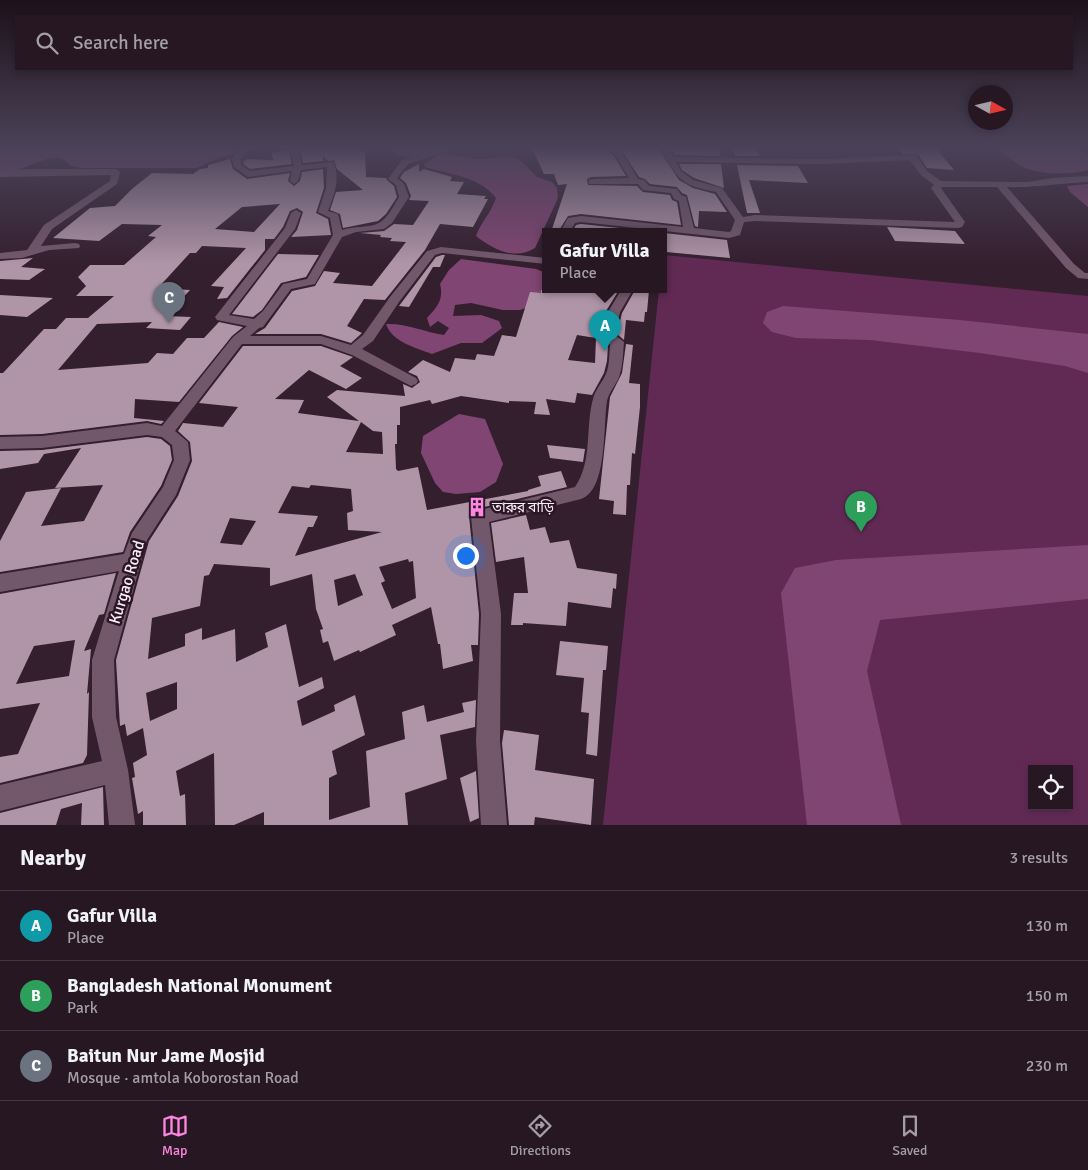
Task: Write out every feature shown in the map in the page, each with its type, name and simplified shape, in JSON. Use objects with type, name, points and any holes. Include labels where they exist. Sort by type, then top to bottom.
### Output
[{"type":"street","points":[[32,251],[48,227],[107,186]]},
{"type":"street","points":[[0,443],[42,442],[146,429],[166,432],[238,340],[258,324],[287,286],[311,282],[338,235],[335,216],[323,212],[327,204],[330,186]]},
{"type":"street","points":[[338,235],[355,229],[380,227],[388,221],[404,197],[401,186]]},
{"type":"street","points":[[645,186],[674,191],[677,197],[684,199],[689,230]]},
{"type":"street","points":[[702,186],[719,190],[740,220]]},
{"type":"street","points":[[740,220],[755,218],[958,225],[960,222],[936,188],[938,186]]},
{"type":"street","points":[[1001,186],[1070,266],[1082,276],[1088,276]]},
{"type":"street","points":[[258,324],[221,317],[290,229],[296,213]]},
{"type":"street","points":[[567,228],[572,220],[631,228]]},
{"type":"street","points":[[667,230],[729,235],[736,233],[740,220]]},
{"type":"street","points":[[0,256],[22,255],[48,247],[75,246]]},
{"type":"street","points":[[351,351],[368,338],[394,300],[431,253],[441,250],[542,261]]},
{"type":"street","points":[[494,825],[488,741],[491,614],[480,518],[581,492],[587,485],[597,439],[598,410],[604,390],[612,377],[614,366],[617,342],[608,336],[610,325],[614,312],[625,293]]},
{"type":"street","points":[[238,340],[321,340],[331,342],[411,381]]},
{"type":"street","name":"Kurgao Road","points":[[122,825],[116,770],[104,717],[103,660],[138,538],[170,490],[182,460],[180,442],[166,432]]},
{"type":"street","points":[[0,583],[131,561]]},
{"type":"street","points":[[0,798],[116,770]]},
{"type":"shaded area","points":[[484,186],[557,188],[558,198],[544,228],[542,228],[542,233],[535,248],[527,252],[504,252],[476,236],[496,198]]},
{"type":"shaded area","points":[[1067,186],[1088,186],[1088,207],[1070,192]]},
{"type":"shaded area","points":[[667,255],[1088,296],[1088,825],[603,825],[659,293],[667,293]]},
{"type":"shaded area","points":[[461,259],[536,269],[542,271],[542,293],[549,293],[536,304],[520,310],[503,310],[471,303],[455,305],[453,316],[481,315],[499,321],[502,328],[482,343],[461,343],[432,354],[399,340],[393,335],[386,324],[408,326],[444,335],[449,328],[438,321],[430,327],[427,318],[437,307],[441,295],[440,284],[449,270]]},
{"type":"shaded area","points":[[783,306],[960,320],[1088,334],[1088,373],[1065,366],[980,353],[870,340],[796,338],[772,332],[763,323],[767,312]]},
{"type":"shaded area","points":[[459,414],[485,419],[503,464],[496,482],[480,492],[456,494],[443,492],[435,483],[421,453],[423,436]]},
{"type":"shaded area","points":[[1088,545],[1088,599],[880,620],[867,671],[901,825],[807,825],[781,593],[795,568],[836,560]]},
{"type":"building","points":[[324,186],[316,213],[328,219],[331,235],[291,237],[297,230],[303,212],[297,208],[290,211],[283,227],[274,239],[265,239],[265,250],[227,298],[217,299],[224,287],[211,286],[246,248],[202,246],[196,253],[190,253],[158,288],[190,290],[166,316],[191,317],[180,330],[146,328],[152,322],[97,324],[58,370],[148,363],[157,353],[173,354],[187,338],[204,338],[219,322],[243,327],[232,336],[179,402],[135,399],[134,418],[164,421],[161,424],[147,421],[42,434],[0,435],[0,373],[3,373],[44,329],[56,329],[66,318],[88,318],[114,296],[76,296],[86,286],[78,277],[90,265],[124,265],[156,237],[148,236],[162,225],[122,224],[99,241],[53,238],[90,208],[115,206],[133,188]],"holes":[[[280,204],[254,232],[215,229],[242,207]]]},
{"type":"building","points":[[359,186],[394,186],[397,197],[386,214],[378,221],[343,228],[340,214],[330,210],[336,192],[363,190]]},
{"type":"building","points":[[407,186],[461,186],[457,194],[486,196],[484,199],[488,199],[473,227],[440,224],[425,250],[385,300],[364,299],[347,326],[362,333],[351,343],[321,334],[255,334],[265,328],[292,291],[315,286],[324,271],[340,273],[333,283],[372,286],[406,242],[390,241],[392,238],[360,233],[384,231],[394,224],[413,225],[429,201],[409,200],[411,196]]},
{"type":"building","points":[[566,186],[638,186],[643,192],[670,195],[672,200],[677,202],[681,225],[581,214],[568,216],[560,228],[552,228]]},
{"type":"building","points":[[672,186],[690,186],[715,194],[727,212],[699,211],[698,227],[695,226],[687,195],[682,193],[677,187]]},
{"type":"building","points":[[741,186],[751,186],[760,213],[747,213]]},
{"type":"building","points":[[581,224],[620,228],[574,228],[576,225]]},
{"type":"building","points":[[887,227],[955,231],[965,244],[895,241]]},
{"type":"building","points":[[667,233],[727,240],[730,258],[667,252]]},
{"type":"building","points":[[278,254],[319,255],[306,277],[281,283],[262,310],[253,317],[232,314]]},
{"type":"building","points":[[445,255],[440,267],[433,267],[409,307],[399,306],[436,257]]},
{"type":"building","points":[[33,258],[21,267],[45,269],[29,280],[0,279],[0,261]]},
{"type":"building","points":[[542,290],[542,293],[617,293],[606,311],[599,336],[608,345],[607,361],[604,373],[592,395],[577,393],[575,403],[546,399],[550,415],[534,414],[536,402],[509,401],[509,403],[461,396],[432,404],[430,400],[400,407],[400,425],[397,425],[397,444],[395,444],[396,469],[398,471],[418,467],[427,510],[528,491],[541,486],[538,476],[561,471],[567,487],[473,510],[469,516],[479,614],[478,645],[471,645],[473,661],[443,669],[440,644],[438,644],[431,607],[392,625],[396,635],[360,652],[359,650],[334,661],[328,641],[323,643],[320,630],[323,629],[316,609],[312,574],[270,586],[270,568],[214,564],[209,575],[204,576],[200,606],[152,618],[148,659],[185,646],[185,634],[202,628],[202,640],[235,629],[236,662],[268,647],[265,633],[286,624],[299,687],[322,677],[324,688],[297,701],[302,726],[335,711],[334,705],[355,695],[365,735],[332,751],[337,774],[329,778],[329,820],[370,807],[366,751],[405,739],[402,712],[424,705],[427,722],[464,712],[462,703],[476,700],[475,727],[440,735],[447,779],[405,793],[408,825],[264,825],[264,812],[234,825],[215,825],[214,753],[176,771],[180,796],[185,794],[186,825],[143,825],[143,811],[138,814],[132,778],[135,777],[133,763],[147,755],[143,728],[127,736],[125,724],[120,726],[116,660],[149,541],[178,496],[192,461],[190,442],[178,431],[183,423],[223,427],[238,407],[199,403],[243,346],[321,346],[353,357],[340,366],[362,378],[346,389],[309,370],[275,399],[304,400],[298,413],[359,421],[327,397],[337,390],[405,396],[403,384],[412,388],[420,382],[417,376],[408,372],[423,360],[450,372],[455,358],[475,360],[477,354],[494,356],[502,335],[516,337],[530,292],[541,293]],"holes":[[[577,335],[596,338],[595,363],[568,360]],[[361,422],[373,431],[382,432],[383,454],[346,452]],[[311,485],[351,489],[353,511],[347,513],[348,530],[382,532],[295,556],[308,527],[313,527],[318,516],[278,513],[292,486],[309,488]],[[230,518],[256,521],[242,545],[220,543]],[[408,559],[409,562],[413,561],[416,598],[392,609],[381,583],[385,581],[379,567]],[[355,574],[363,595],[338,606],[334,580]],[[177,682],[177,709],[150,721],[146,693]]]},
{"type":"building","points":[[633,293],[649,293],[644,322],[626,320],[624,340],[617,334],[622,313]]},
{"type":"building","points":[[0,295],[53,298],[27,317],[0,315]]},
{"type":"building","points":[[626,344],[633,345],[629,383],[640,384],[640,407],[635,454],[632,453],[630,485],[627,485],[626,515],[613,514],[614,501],[599,499],[610,397],[622,373]]},
{"type":"building","points":[[147,437],[161,439],[170,446],[172,460],[161,486],[130,532],[123,552],[0,572],[0,541],[26,492],[61,488],[41,526],[84,521],[103,485],[55,488],[81,448],[44,454],[38,463],[0,469],[0,451],[42,450]]},
{"type":"building","points":[[547,445],[585,449],[583,462],[550,458]]},
{"type":"building","points":[[526,515],[530,530],[545,527],[550,543],[569,540],[577,568],[617,574],[616,589],[613,588],[611,608],[568,602],[566,626],[523,623],[523,625],[511,625],[514,593],[528,593],[524,557],[496,562],[491,523]]},
{"type":"building","points":[[116,573],[104,614],[99,615],[84,651],[91,649],[87,694],[89,692],[87,755],[83,763],[0,783],[0,757],[18,754],[40,703],[0,709],[0,594]],"holes":[[[75,640],[69,676],[16,684],[34,646]]]},
{"type":"building","points":[[560,641],[608,646],[606,670],[603,670],[597,756],[586,754],[589,713],[581,712],[584,678],[556,675]]},
{"type":"building","points":[[504,730],[539,735],[535,770],[594,779],[591,825],[535,817],[534,825],[509,825],[502,743]]},
{"type":"building","points":[[476,771],[479,818],[470,822],[460,778]]},
{"type":"building","points":[[103,787],[104,825],[81,825],[82,803],[61,809],[56,825],[0,825],[0,813]]},
{"type":"place","name":"Baitun Nur Jame Mosjid","points":[[169,323]]},
{"type":"place","name":"Gafur Villa","points":[[605,351]]},
{"type":"place","name":"তারুর বাড়ি","points":[[477,507]]},
{"type":"place","name":"Bangladesh National Monument","points":[[861,532]]}]
